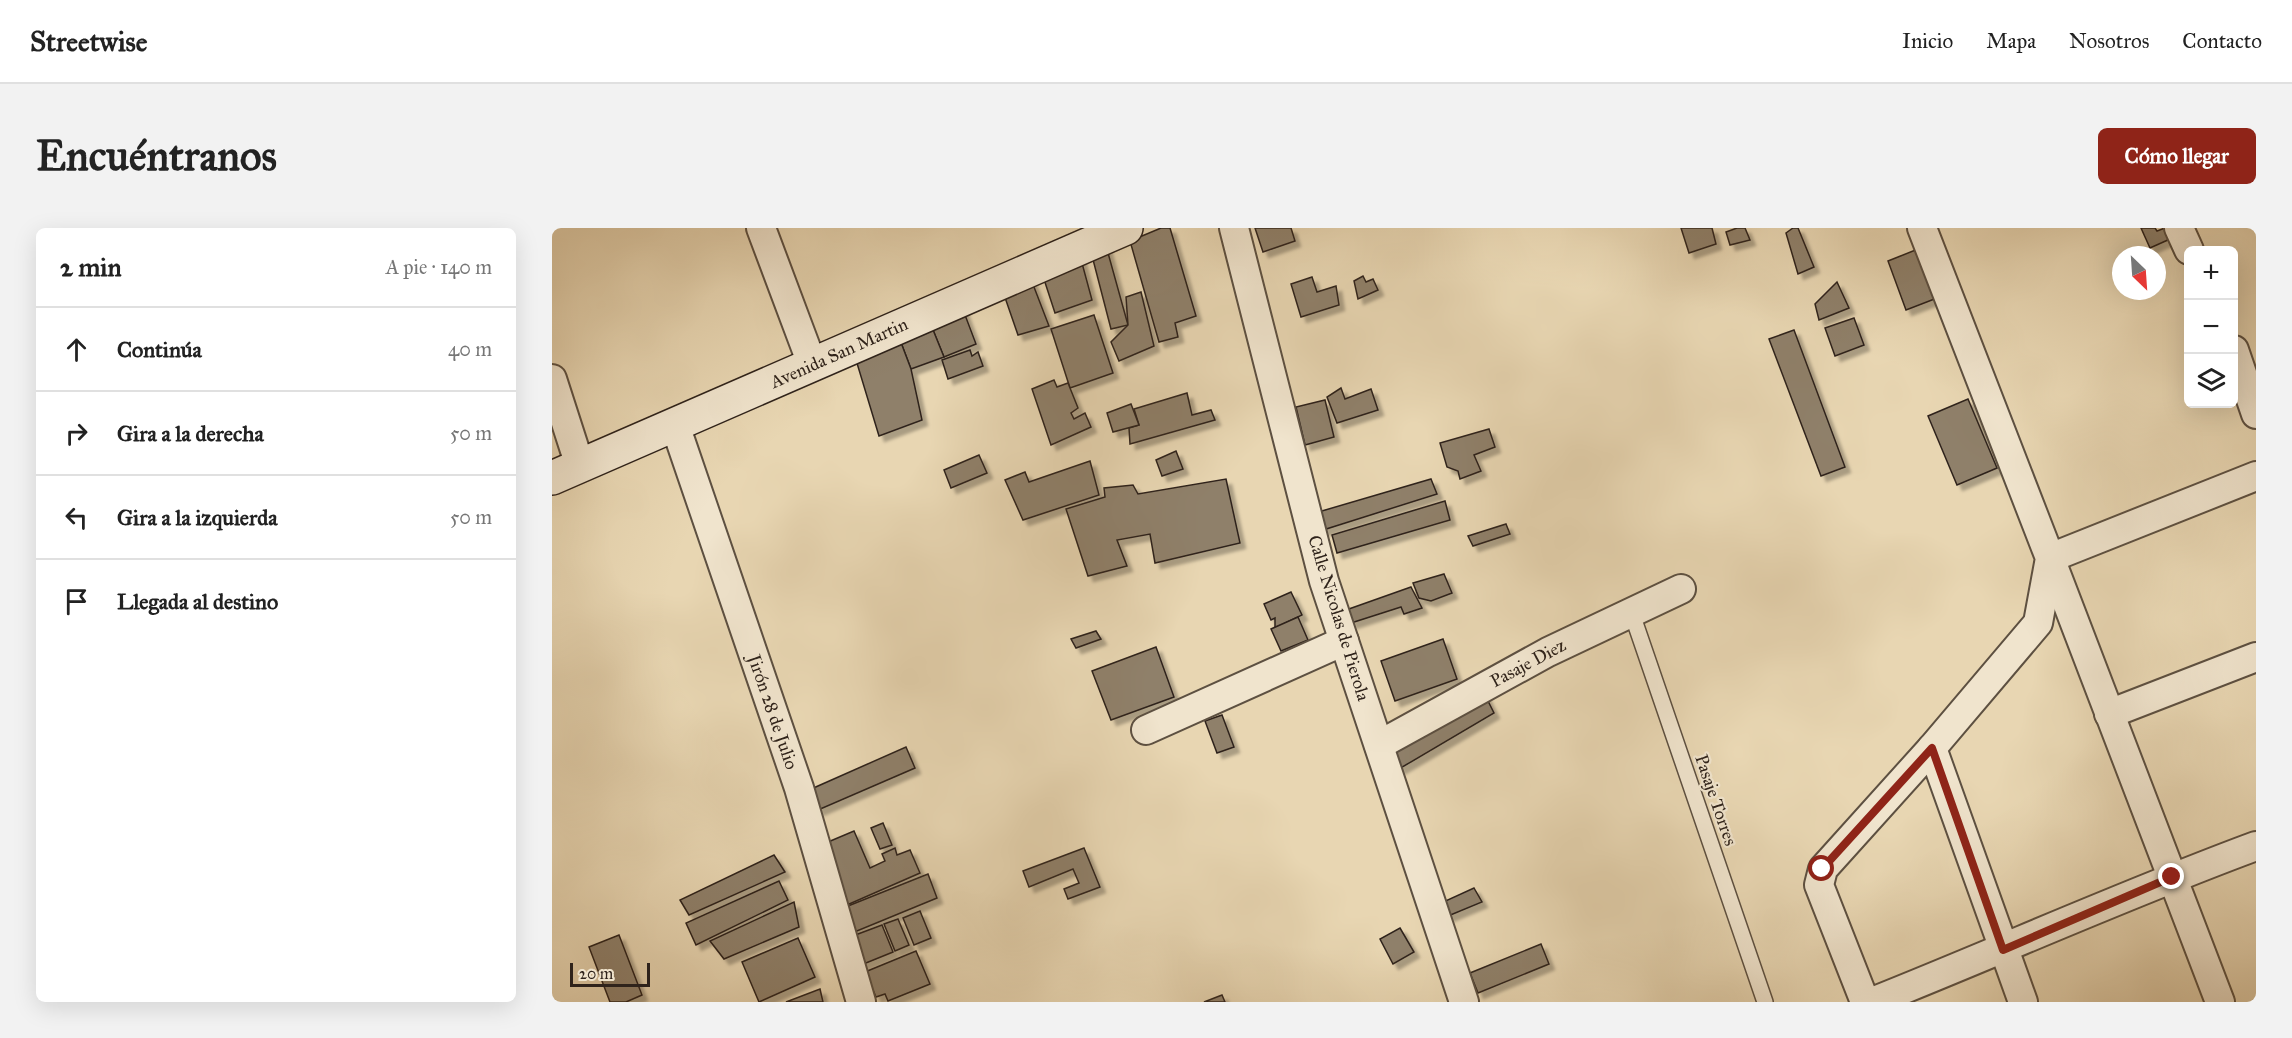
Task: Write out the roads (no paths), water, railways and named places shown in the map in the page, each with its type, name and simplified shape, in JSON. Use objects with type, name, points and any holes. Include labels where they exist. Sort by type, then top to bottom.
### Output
[{"type":"street","points":[[761,228],[812,364]]},
{"type":"street","name":"Avenida San Martin","points":[[566,472],[1126,228]]},
{"type":"street","name":"Calle Nicolas de Pierola","points":[[1234,228],[1324,581],[1464,1002]]},
{"type":"street","points":[[1922,228],[2220,1002]]},
{"type":"street","points":[[2179,228],[2187,246]]},
{"type":"street","points":[[2235,354],[2256,414]]},
{"type":"street","points":[[552,379],[566,472]]},
{"type":"street","name":"Jirón 28 de Julio","points":[[675,425],[799,788],[861,1002]]},
{"type":"street","points":[[2050,558],[2256,476]]},
{"type":"street","points":[[1864,1002],[1819,885],[1822,869],[1932,748],[2038,623],[2050,558]]},
{"type":"street","name":"Pasaje Diez","points":[[1379,745],[1548,652],[1630,611],[1681,589]]},
{"type":"street","points":[[1146,730],[1344,641]]},
{"type":"street","points":[[2109,714],[2256,657]]},
{"type":"street","points":[[1932,748],[2023,1002]]},
{"type":"street","points":[[1872,1002],[2003,950],[2172,877],[2256,846]]},
{"type":"lane","name":"Pasaje Torres","points":[[1630,611],[1765,1002]]}]
